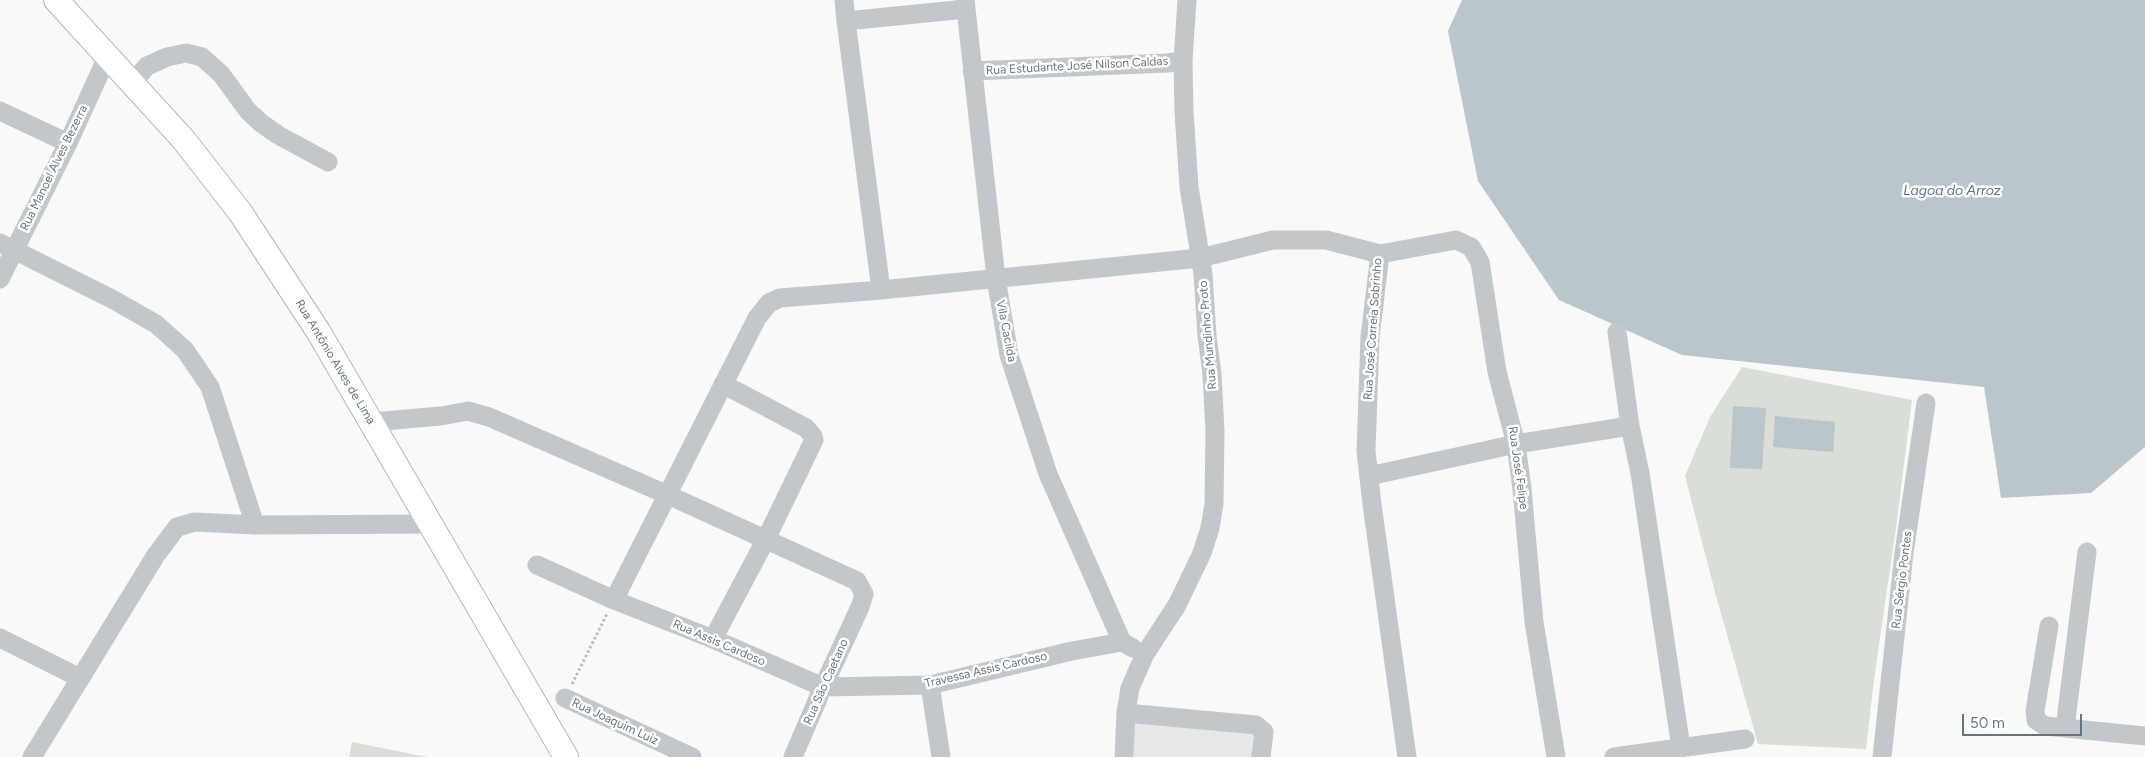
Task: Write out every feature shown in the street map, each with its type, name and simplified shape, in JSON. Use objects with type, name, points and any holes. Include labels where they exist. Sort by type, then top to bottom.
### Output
[{"type":"main road","name":"Rua Antônio Alves de Lima","points":[[56,0],[183,140],[240,212],[318,331],[566,757]]},
{"type":"street","points":[[844,0],[881,290]]},
{"type":"street","name":"Rua Mundinho Proto","points":[[1124,757],[1126,713],[1130,688],[1145,654],[1177,606],[1202,553],[1210,528],[1214,504],[1214,404],[1203,274],[1204,258],[1189,187],[1183,61],[1187,0]]},
{"type":"street","points":[[846,21],[965,4]]},
{"type":"street","name":"Vila Cacilda","points":[[965,4],[996,278],[1009,355],[1048,474],[1122,642]]},
{"type":"street","points":[[132,83],[147,66],[168,57],[186,53],[202,57],[221,74],[248,111],[261,123],[278,135],[328,162]]},
{"type":"street","name":"Rua Manoel Alves Bezerra","points":[[0,279],[7,247],[68,143],[107,57]]},
{"type":"street","name":"Rua Estudante José Nilson Caldas","points":[[972,71],[1183,61]]},
{"type":"street","points":[[0,111],[68,143]]},
{"type":"street","name":"Rua José Correia Sobrinho","points":[[723,384],[757,318],[769,303],[780,298],[881,290],[1204,258],[1273,240],[1326,240],[1380,254],[1370,337],[1366,451],[1407,757]]},
{"type":"street","name":"Rua José Felipe","points":[[1380,254],[1456,240],[1472,246],[1480,262],[1497,372],[1516,444],[1534,622],[1556,757]]},
{"type":"street","points":[[7,247],[112,299],[156,324],[185,350],[210,387],[255,525]]},
{"type":"street","points":[[1617,332],[1681,748]]},
{"type":"street","points":[[614,600],[723,384],[806,428],[813,436],[809,453],[714,639]]},
{"type":"street","name":"Rua Sérgio Pontes","points":[[1882,757],[1904,553],[1926,403]]},
{"type":"street","points":[[372,422],[441,416],[468,411],[489,417],[766,539]]},
{"type":"street","points":[[1369,476],[1516,444],[1630,426]]},
{"type":"street","points":[[32,757],[156,555],[177,527],[195,522],[255,525],[432,524]]},
{"type":"street","name":"Rua São Caetano","points":[[766,539],[857,581],[864,594],[860,607],[793,757]]},
{"type":"street","points":[[2065,728],[2087,552]]},
{"type":"street","name":"Rua Assis Cardoso","points":[[537,565],[614,600],[714,639],[823,687]]},
{"type":"street","points":[[2048,626],[2035,711],[2036,720],[2045,726],[2145,736]]},
{"type":"street","points":[[0,638],[80,678]]},
{"type":"street","points":[[1122,642],[1145,654]]},
{"type":"street","name":"Travessa Assis Cardoso","points":[[823,687],[930,685],[1072,651],[1122,642]]},
{"type":"street","points":[[930,685],[940,757]]},
{"type":"street","name":"Rua Joaquim Luiz","points":[[565,698],[692,757]]},
{"type":"street","points":[[1126,713],[1251,724],[1260,727],[1264,732],[1261,757]]},
{"type":"street","points":[[1614,757],[1745,739]]},
{"type":"path","points":[[565,698],[614,600]]},
{"type":"shaded area","points":[[1742,367],[1912,400],[1866,749],[1758,744],[1715,592],[1685,476],[1710,417]]},
{"type":"shaded area","points":[[1133,722],[1258,735],[1253,757],[1134,757]]},
{"type":"shaded area","points":[[352,742],[427,757],[349,757]]},
{"type":"water","name":"Lagoa do Arroz","points":[[1462,0],[2145,0],[2145,447],[2091,493],[2001,498],[1984,387],[1682,355],[1559,300],[1478,181],[1448,31]]},
{"type":"water","points":[[1733,406],[1766,408],[1762,469],[1730,468]]},
{"type":"water","points":[[1775,416],[1835,422],[1833,452],[1773,447]]}]
